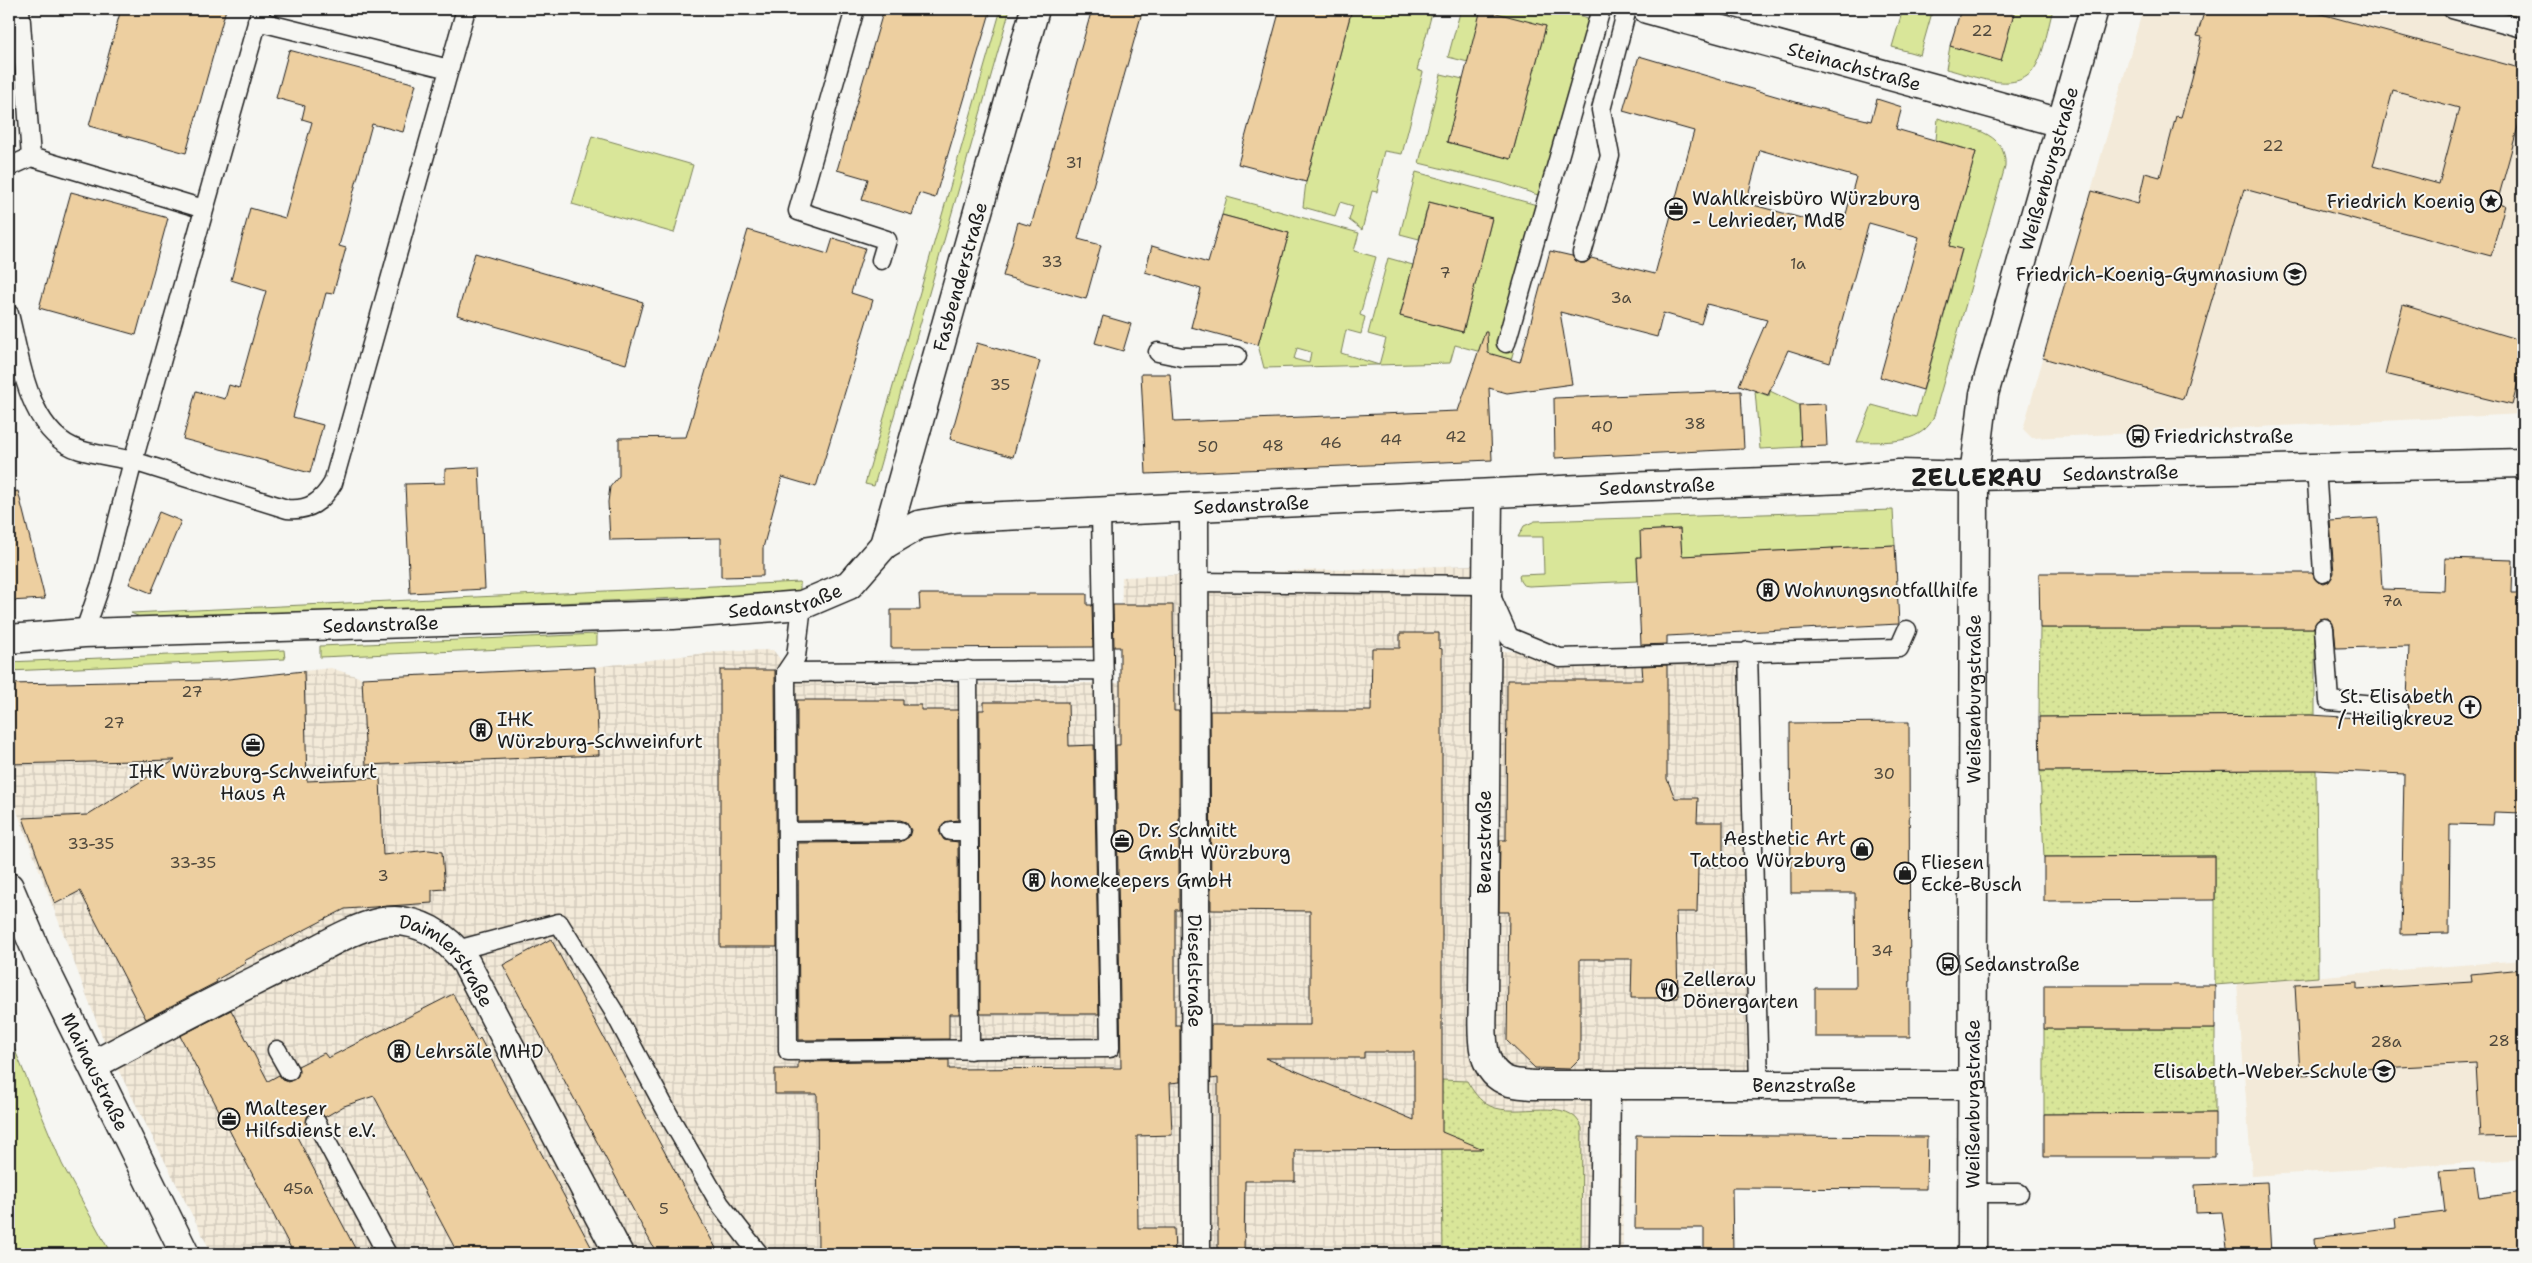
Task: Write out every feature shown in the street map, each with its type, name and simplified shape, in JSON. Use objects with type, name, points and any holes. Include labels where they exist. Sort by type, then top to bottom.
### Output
[{"type":"street","name":"Fasbenderstraße","points":[[884,545],[1035,9]]},
{"type":"street","name":"Steinachstraße","points":[[1647,9],[2061,123]]},
{"type":"street","name":"Weißenburgstraße","points":[[1972,1254],[1974,476],[1984,394],[2094,9]]},
{"type":"street","name":"Sedanstraße","points":[[9,639],[84,633],[673,615],[802,605],[849,585],[884,545],[918,525],[960,518],[1847,479],[1899,474],[1974,476],[2523,463]]},
{"type":"street","name":"Benzstraße","points":[[1488,494],[1482,996],[1484,1056],[1492,1071],[1508,1081],[1533,1085],[1972,1085]]},
{"type":"street","name":"Dieselstraße","points":[[1194,508],[1196,1254]]},
{"type":"street","name":"Mainaustraße","points":[[9,886],[30,937],[185,1254]]},
{"type":"street","name":"Daimlerstraße","points":[[93,1065],[243,986],[356,931],[382,922],[396,921],[423,926],[436,933],[457,950],[466,963],[619,1254]]},
{"type":"street","points":[[1604,1254],[1606,1086]]},
{"type":"lane","points":[[20,9],[31,157]]},
{"type":"lane","points":[[9,314],[34,404],[42,422],[58,439],[79,450],[133,461],[287,510],[300,510],[317,504],[326,495],[333,483],[466,9]]},
{"type":"lane","points":[[855,9],[798,211],[887,240],[881,260]]},
{"type":"lane","points":[[1506,343],[1601,9]]},
{"type":"lane","points":[[1582,253],[1610,156],[1601,110],[1627,9]]},
{"type":"lane","points":[[2452,9],[2523,28]]},
{"type":"lane","points":[[84,633],[103,578],[133,461],[259,15],[449,69]]},
{"type":"lane","points":[[9,167],[31,157],[204,209]]},
{"type":"lane","points":[[1158,352],[1182,357],[1238,356]]},
{"type":"lane","points":[[2316,467],[2323,573]]},
{"type":"lane","points":[[802,605],[796,657],[786,672],[788,1051],[1110,1048],[1101,511]]},
{"type":"lane","points":[[1194,582],[1486,585],[1508,637],[1560,658],[1899,648],[1906,630]]},
{"type":"lane","points":[[2324,628],[2329,701],[2398,707]]},
{"type":"lane","points":[[1748,651],[1759,1085]]},
{"type":"lane","points":[[968,670],[970,1050]]},
{"type":"lane","points":[[786,672],[1104,670]]},
{"type":"lane","points":[[787,832],[900,831]]},
{"type":"lane","points":[[950,831],[968,831]]},
{"type":"lane","points":[[457,950],[559,923],[613,1010],[672,1121],[720,1204],[759,1254]]},
{"type":"lane","points":[[278,1050],[288,1071]]},
{"type":"lane","points":[[316,1122],[387,1254]]},
{"type":"lane","points":[[1972,1193],[2019,1193]]},
{"type":"shaded area","name":"Friedrich-Koenig-Gymnasium","points":[[2143,9],[2523,9],[2523,414],[2032,438],[2023,429]]},
{"type":"shaded area","points":[[1472,565],[1472,652],[1757,645],[1767,1075],[1621,1102],[1623,1254],[212,1254],[105,1044],[9,790],[9,684],[219,680],[331,668],[362,678],[595,667],[721,651],[773,650],[798,682],[1120,683],[1122,577]]},
{"type":"shaded area","name":"Elisabeth-Weber-Schule","points":[[2523,960],[2523,1159],[2252,1176],[2237,983]]},
{"type":"green space","points":[[1001,9],[1010,9],[874,486],[865,484]]},
{"type":"green space","points":[[1352,9],[1433,9],[1417,70],[1423,72],[1402,154],[1384,151],[1377,179],[1380,180],[1377,192],[1372,191],[1362,230],[1349,220],[1353,206],[1340,202],[1335,216],[1303,207],[1306,182]]},
{"type":"green space","points":[[1461,9],[1557,9],[1605,23],[1511,360],[1455,345],[1450,363],[1379,365],[1386,339],[1368,334],[1388,258],[1413,265],[1400,316],[1463,332],[1492,218],[1429,202],[1419,239],[1400,234],[1416,172],[1537,205],[1541,196],[1502,183],[1419,163],[1441,74],[1463,79],[1447,142],[1511,159],[1546,26],[1468,62],[1448,57]]},
{"type":"green space","points":[[1903,9],[1933,9],[1920,55],[1892,47]]},
{"type":"green space","points":[[2015,9],[2053,9],[2040,58],[2029,74],[2019,80],[1995,82],[1946,69],[1950,46],[2001,60]]},
{"type":"green space","points":[[1938,118],[1983,132],[1993,138],[2000,145],[2004,155],[2005,167],[1933,419],[1927,428],[1909,438],[1857,442],[1872,405],[1916,417],[1962,250],[1950,246],[1976,152],[1936,140]]},
{"type":"green space","points":[[592,136],[693,165],[674,233],[572,204]]},
{"type":"green space","points":[[1227,197],[1359,233],[1354,251],[1376,257],[1360,315],[1365,317],[1361,334],[1346,330],[1341,353],[1379,365],[1264,368],[1258,345],[1289,233],[1222,215]],"holes":[[[1297,348],[1311,352],[1309,363],[1294,359]]]},
{"type":"green space","points":[[1755,391],[1769,396],[1770,391],[1799,405],[1801,447],[1760,449]]},
{"type":"green space","points":[[1893,510],[1895,545],[1682,556],[1680,529],[1641,531],[1641,557],[1637,558],[1638,581],[1529,586],[1523,585],[1520,581],[1519,575],[1544,574],[1543,537],[1518,537],[1524,526],[1535,521]]},
{"type":"green space","points":[[800,582],[800,593],[146,620],[131,613]]},
{"type":"green space","points":[[2040,628],[2315,628],[2315,715],[2039,717]]},
{"type":"green space","points":[[597,634],[597,645],[320,657],[320,646]]},
{"type":"green space","points":[[284,650],[285,659],[9,671],[9,662]]},
{"type":"green space","points":[[2316,770],[2318,977],[2215,985],[2215,856],[2044,857],[2040,771]]},
{"type":"green space","points":[[2044,1029],[2215,1029],[2215,1113],[2044,1114]]},
{"type":"green space","points":[[9,1036],[62,1164],[111,1254],[9,1254]]},
{"type":"green space","points":[[1441,1080],[1467,1081],[1479,1099],[1490,1106],[1514,1110],[1555,1110],[1566,1112],[1576,1118],[1582,1128],[1581,1254],[1443,1254]]},
{"type":"building","points":[[121,9],[226,9],[186,153],[89,126]]},
{"type":"building","points":[[884,9],[991,9],[935,198],[919,193],[912,215],[862,200],[868,179],[837,170]]},
{"type":"building","points":[[1092,9],[1143,9],[1078,239],[1101,245],[1086,299],[1003,276],[1018,222],[1031,226]]},
{"type":"building","points":[[1280,9],[1352,9],[1306,182],[1238,164]]},
{"type":"building","points":[[1481,9],[1546,26],[1511,159],[1447,142]]},
{"type":"building","points":[[1961,9],[2015,9],[2001,61],[1950,46]]},
{"type":"building","points":[[2205,9],[2303,9],[2523,69],[2523,124],[2519,123],[2497,203],[2505,205],[2491,256],[2244,189],[2183,399],[2043,358],[2092,191],[2138,204],[2145,173],[2160,177],[2176,116],[2181,117],[2192,79],[2202,37],[2197,36]],"holes":[[[2393,90],[2459,108],[2439,184],[2373,166]]]},
{"type":"building","points":[[289,50],[416,84],[403,132],[372,124],[339,246],[346,248],[333,294],[326,293],[293,417],[323,425],[310,473],[183,439],[196,391],[225,399],[229,385],[239,388],[266,291],[231,280],[250,208],[285,218],[312,122],[302,119],[305,106],[276,98]]},
{"type":"building","points":[[1639,56],[1806,105],[1871,121],[1877,99],[1902,107],[1896,129],[1976,152],[1950,246],[1962,249],[1923,390],[1880,377],[1919,237],[1869,223],[1830,363],[1788,350],[1768,395],[1739,385],[1767,320],[1707,304],[1701,324],[1663,313],[1657,337],[1560,312],[1572,384],[1507,393],[1489,388],[1492,460],[1146,474],[1141,374],[1170,374],[1174,422],[1458,411],[1485,332],[1487,332],[1488,353],[1520,362],[1550,251],[1572,256],[1580,263],[1585,263],[1591,258],[1655,274],[1694,131],[1623,111]],"holes":[[[1760,150],[1856,177],[1842,229],[1746,203]]]},
{"type":"building","points":[[71,192],[168,218],[136,335],[39,308]]},
{"type":"building","points":[[1429,202],[1492,218],[1463,332],[1400,316]]},
{"type":"building","points":[[1222,215],[1289,233],[1258,345],[1191,327],[1201,289],[1145,272],[1152,246],[1208,263]]},
{"type":"building","points":[[748,230],[828,254],[833,238],[865,248],[851,293],[873,300],[816,487],[782,477],[763,548],[763,576],[721,577],[721,538],[610,540],[608,502],[610,487],[619,476],[619,438],[686,437]]},
{"type":"building","points":[[475,253],[643,302],[626,364],[457,315]]},
{"type":"building","points":[[2403,305],[2523,341],[2523,365],[2512,405],[2385,374]]},
{"type":"building","points":[[1103,316],[1131,324],[1123,351],[1095,343]]},
{"type":"building","points":[[977,343],[1040,361],[1013,457],[950,439]]},
{"type":"building","points":[[1741,391],[1744,449],[1555,458],[1554,398]]},
{"type":"building","points":[[1825,404],[1827,446],[1801,447],[1799,405]]},
{"type":"building","points":[[479,467],[485,589],[410,593],[405,484],[445,483],[445,469]]},
{"type":"building","points":[[18,491],[45,599],[9,601],[9,493]]},
{"type":"building","points":[[159,512],[181,521],[151,593],[129,584]]},
{"type":"building","points":[[2378,518],[2382,589],[2444,591],[2445,558],[2513,560],[2512,593],[2523,593],[2523,813],[2494,812],[2493,825],[2450,824],[2449,933],[2401,934],[2404,774],[2316,770],[2040,771],[2039,717],[2311,715],[2406,721],[2409,707],[2407,701],[2409,646],[2336,648],[2334,627],[2328,618],[2319,619],[2313,628],[2040,628],[2039,573],[2312,573],[2318,582],[2324,584],[2329,582],[2334,573],[2330,521]]},
{"type":"building","name":"Wohnungsnotfallhilfe","points":[[1680,529],[1682,556],[1895,545],[1899,624],[1667,636],[1667,644],[1641,645],[1637,557],[1641,557],[1640,531]]},
{"type":"building","points":[[919,594],[1087,594],[1087,605],[1092,605],[1093,647],[891,648],[891,610],[920,610]]},
{"type":"building","points":[[1113,605],[1173,605],[1174,711],[1179,711],[1179,910],[1175,910],[1175,1025],[1180,1025],[1180,1082],[1170,1083],[1172,1135],[1137,1136],[1138,1228],[1174,1228],[1175,1254],[818,1254],[817,1094],[775,1094],[775,1069],[798,1069],[798,1062],[949,1060],[949,1069],[1121,1068],[1116,745],[1120,745],[1120,647],[1114,647]]},
{"type":"building","points":[[1400,633],[1439,633],[1439,648],[1442,649],[1442,1132],[1483,1149],[1295,1150],[1295,1181],[1245,1181],[1244,1254],[1218,1254],[1218,1078],[1211,1079],[1211,1025],[1310,1025],[1310,911],[1211,910],[1210,711],[1371,711],[1372,648],[1400,648]],"holes":[[[1364,1052],[1414,1052],[1414,1120],[1265,1058],[1364,1058]]]},
{"type":"building","points":[[1667,665],[1667,779],[1675,798],[1698,798],[1697,822],[1723,822],[1723,867],[1698,867],[1697,912],[1676,912],[1678,998],[1631,998],[1632,959],[1580,959],[1580,1059],[1570,1069],[1535,1068],[1507,1041],[1509,912],[1499,912],[1500,840],[1506,840],[1507,680],[1643,680],[1642,666]]},
{"type":"building","name":"IHK Würzburg-Schweinfurt","points":[[595,667],[599,755],[366,765],[362,678]]},
{"type":"building","points":[[720,670],[775,670],[777,947],[720,947]]},
{"type":"building","points":[[304,671],[307,781],[380,778],[383,855],[429,850],[442,852],[445,889],[432,890],[432,903],[345,909],[244,961],[246,963],[216,980],[217,982],[146,1019],[80,891],[55,904],[23,818],[87,815],[175,760],[9,764],[9,684],[219,680]]},
{"type":"building","points":[[797,700],[903,700],[903,705],[921,705],[921,710],[958,710],[958,820],[945,822],[939,831],[944,840],[958,842],[959,1014],[949,1014],[949,1039],[799,1040],[798,843],[900,842],[909,837],[911,830],[906,822],[900,820],[797,821]]},
{"type":"building","name":"homekeepers GmbH","points":[[984,702],[1068,702],[1069,746],[1094,745],[1099,1014],[980,1014],[979,710],[984,710]]},
{"type":"building","points":[[1909,722],[1910,1037],[1815,1037],[1815,988],[1856,988],[1855,893],[1791,893],[1790,723]]},
{"type":"building","points":[[2215,856],[2215,900],[2044,901],[2044,857]]},
{"type":"building","points":[[551,939],[719,1254],[657,1254],[621,1187],[503,965]]},
{"type":"building","points":[[2523,969],[2523,1136],[2480,1137],[2476,1063],[2361,1069],[2361,1072],[2300,1075],[2295,985],[2357,982],[2357,989],[2472,982],[2471,974]]},
{"type":"building","points":[[2044,985],[2215,985],[2215,1029],[2044,1029]]},
{"type":"building","points":[[453,994],[477,1041],[480,1038],[595,1254],[458,1254],[374,1096],[344,1106],[325,1117],[321,1113],[311,1112],[307,1117],[306,1127],[295,1133],[358,1254],[294,1254],[180,1036],[231,1010],[268,1081],[279,1075],[283,1080],[289,1082],[298,1076],[298,1066],[324,1053],[328,1058]]},
{"type":"building","points":[[2215,1113],[2215,1157],[2044,1157],[2044,1114]]},
{"type":"building","points":[[1636,1135],[1927,1137],[1926,1189],[1732,1188],[1733,1254],[1704,1254],[1704,1228],[1635,1228]]},
{"type":"building","points":[[2475,1169],[2479,1198],[2523,1192],[2523,1254],[2485,1254],[2485,1251],[2459,1254],[2315,1254],[2314,1238],[2396,1228],[2395,1218],[2445,1212],[2440,1171]]},
{"type":"building","points":[[2267,1182],[2271,1254],[2228,1254],[2222,1212],[2196,1213],[2195,1185]]},
{"type":"place","name":"Friedrich Koenig","points":[[2491,201]]},
{"type":"place","name":"Wahlkreisbüro Würzburg - Lehrieder, MdB","points":[[1676,209]]},
{"type":"place","name":"Friedrich-Koenig-Gymnasium","points":[[2295,274]]},
{"type":"place","name":"Friedrichstraße","points":[[2138,436]]},
{"type":"place","name":"Wohnungsnotfallhilfe","points":[[1768,590]]},
{"type":"place","name":"St. Elisabeth / Heiligkreuz","points":[[2470,707]]},
{"type":"place","name":"IHK Würzburg-Schweinfurt","points":[[481,730]]},
{"type":"place","name":"IHK Würzburg-Schweinfurt Haus A","points":[[253,745]]},
{"type":"place","name":"Dr. Schmitt GmbH Würzburg","points":[[1122,841]]},
{"type":"place","name":"Aesthetic Art Tattoo Würzburg","points":[[1862,849]]},
{"type":"place","name":"Fliesen Ecke-Busch","points":[[1905,873]]},
{"type":"place","name":"homekeepers GmbH","points":[[1034,880]]},
{"type":"place","name":"Sedanstraße","points":[[1948,964]]},
{"type":"place","name":"Zellerau Dönergarten","points":[[1667,990]]},
{"type":"place","name":"Lehrsäle MHD","points":[[399,1051]]},
{"type":"place","name":"Elisabeth-Weber-Schule","points":[[2384,1071]]},
{"type":"place","name":"Malteser Hilfsdienst e.V.","points":[[229,1119]]},
{"type":"district","name":"ZELLERAU","points":[[1977,478]]}]
